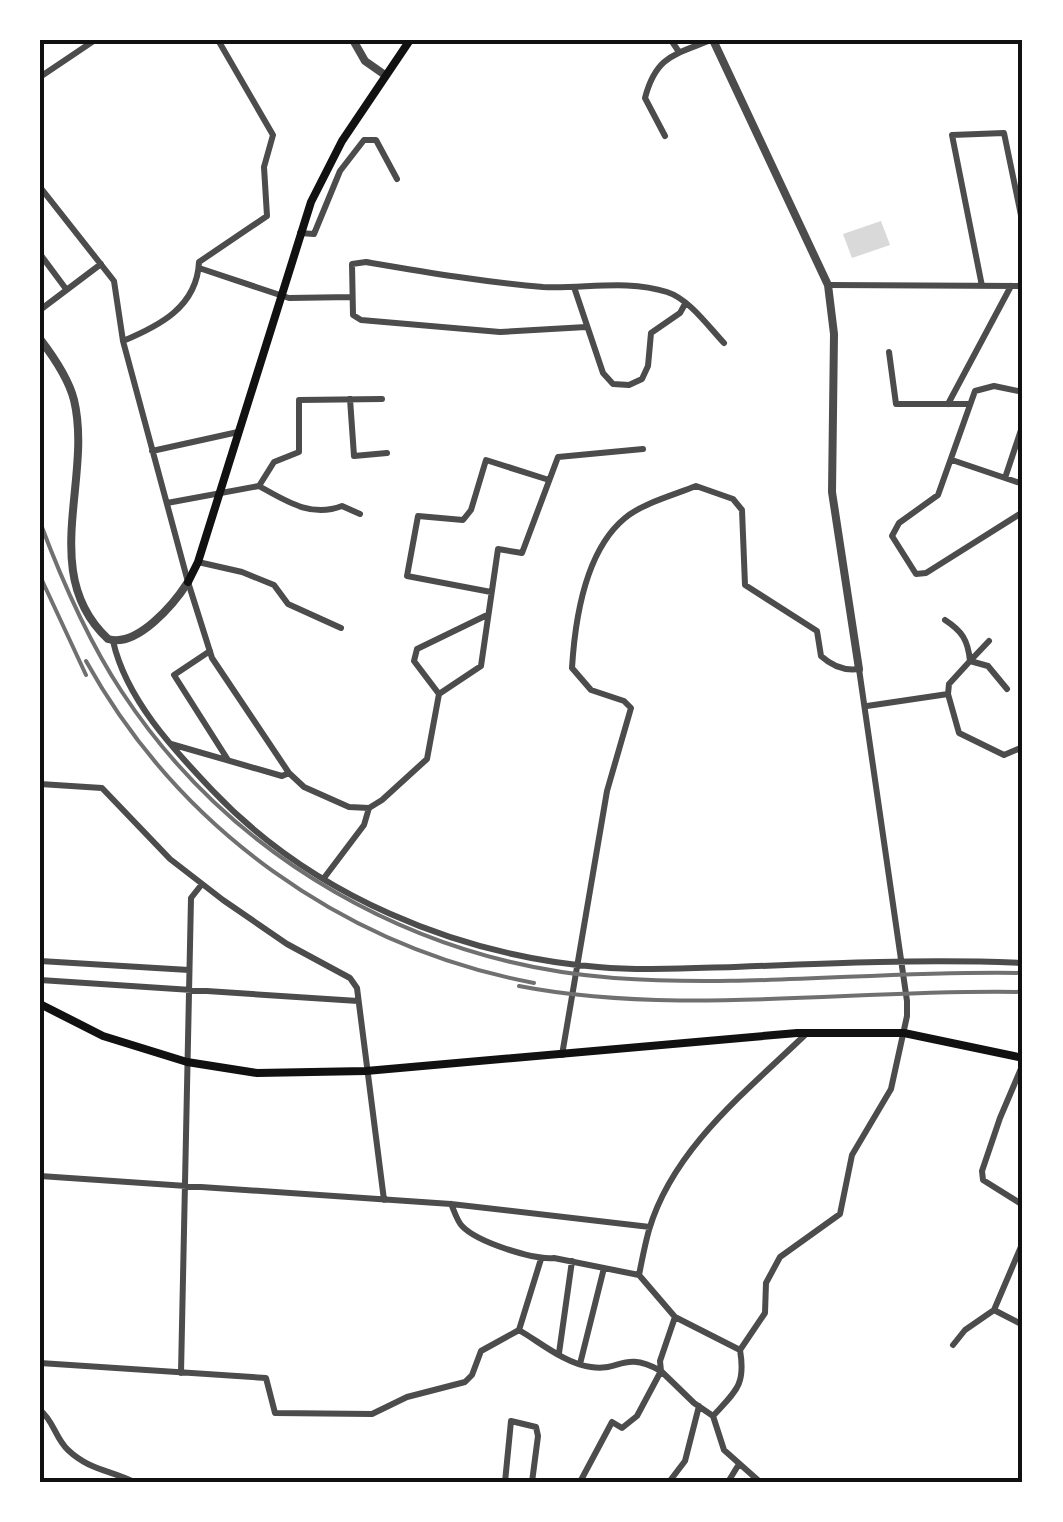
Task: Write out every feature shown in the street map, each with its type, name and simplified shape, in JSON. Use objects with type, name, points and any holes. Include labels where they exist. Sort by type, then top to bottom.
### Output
[{"type":"main road","points":[[188,582],[198,562],[299,233],[325,170],[410,40]]},
{"type":"main road","points":[[40,1004],[103,1036],[187,1062],[257,1073],[366,1071],[807,1033],[904,1033],[1023,1061]]},
{"type":"street","points":[[40,76],[95,40]]},
{"type":"street","points":[[123,341],[161,325],[190,295],[199,262],[267,216],[264,166],[273,135],[218,40]]},
{"type":"street","points":[[353,40],[366,61],[385,76]]},
{"type":"street","points":[[671,40],[679,52]]},
{"type":"street","points":[[665,136],[645,98],[651,76],[666,58],[712,40],[828,285],[834,334],[832,492],[867,706],[907,1000],[891,1090],[848,1168],[840,1214],[780,1257],[766,1283],[765,1313],[740,1350],[744,1373],[736,1391],[713,1416]]},
{"type":"street","points":[[982,286],[952,135],[1004,133],[1023,225]]},
{"type":"street","points":[[299,233],[314,234],[335,180],[364,140],[376,140],[397,179]]},
{"type":"street","points":[[40,187],[114,280],[123,341],[210,651],[289,773],[304,787],[350,807],[368,808],[382,800],[427,759],[439,694],[482,666],[498,549],[522,554],[558,457],[643,449]]},
{"type":"street","points":[[40,254],[66,290]]},
{"type":"street","points":[[586,327],[500,332],[361,320],[354,314],[352,264],[366,262],[464,279],[574,286],[624,284],[665,291],[685,304],[724,343]]},
{"type":"street","points":[[40,310],[101,264]]},
{"type":"street","points":[[199,268],[279,296],[352,298]]},
{"type":"street","points":[[828,285],[1023,286]]},
{"type":"street","points":[[574,286],[603,373],[613,384],[629,385],[642,379],[648,366],[651,333],[680,313],[685,304]]},
{"type":"street","points":[[948,404],[1011,286]]},
{"type":"street","points":[[40,339],[74,399],[76,450],[70,539],[74,572],[88,614],[113,641],[123,674],[197,777],[268,839],[324,878],[380,909],[441,934],[497,951],[579,965],[674,969],[901,962],[1023,963]]},
{"type":"street","points":[[889,352],[896,404],[970,404]]},
{"type":"street","points":[[1023,392],[994,386],[975,391],[938,496],[899,523],[892,536],[916,574],[926,574],[1023,512]]},
{"type":"street","points":[[350,399],[354,456],[387,453]]},
{"type":"street","points":[[259,486],[274,462],[299,452],[299,400],[382,399]]},
{"type":"street","points":[[1005,478],[1023,424]]},
{"type":"street","points":[[152,451],[238,432]]},
{"type":"street","points":[[491,592],[406,576],[418,516],[463,520],[471,510],[486,460],[549,480]]},
{"type":"street","points":[[952,460],[1023,484]]},
{"type":"street","points":[[166,503],[259,486],[297,508],[330,510],[342,506],[360,514]]},
{"type":"street","points":[[562,1055],[607,790],[631,708],[591,690],[572,668],[574,636],[586,583],[607,536],[628,515],[696,486],[733,499],[742,510],[745,585],[817,631],[821,656],[827,662],[847,670],[859,668]]},
{"type":"street","points":[[198,562],[274,584],[288,604],[341,628]]},
{"type":"street","points":[[113,641],[124,640],[152,622],[188,582]]},
{"type":"street","points":[[439,694],[414,661],[417,649],[486,616]]},
{"type":"street","points":[[945,620],[960,629],[968,643],[970,661]]},
{"type":"street","points":[[989,641],[949,684],[959,733],[1004,755],[1023,747]]},
{"type":"street","points":[[210,651],[174,675],[228,760]]},
{"type":"street","points":[[970,661],[988,666],[1006,689]]},
{"type":"street","points":[[867,706],[948,694]]},
{"type":"street","points":[[170,744],[282,776],[289,773]]},
{"type":"street","points":[[40,784],[102,788],[170,859],[202,884],[287,944],[350,978],[357,988],[384,1200]]},
{"type":"street","points":[[324,878],[364,826],[368,808]]},
{"type":"street","points":[[180,1372],[191,898],[202,884]]},
{"type":"street","points":[[40,961],[190,970]]},
{"type":"street","points":[[40,980],[358,1001]]},
{"type":"street","points":[[639,1275],[650,1227],[682,1162],[704,1133],[807,1033]]},
{"type":"street","points":[[1023,1061],[982,1172],[983,1180],[992,1188],[1023,1205]]},
{"type":"street","points":[[40,1176],[450,1204],[650,1227]]},
{"type":"street","points":[[450,1204],[462,1226],[492,1243],[541,1259],[572,1261],[639,1275],[675,1317],[740,1350]]},
{"type":"street","points":[[954,1345],[965,1330],[994,1310],[1019,1263],[1023,1242]]},
{"type":"street","points":[[40,1363],[266,1378],[275,1413],[372,1414],[407,1396],[464,1382],[472,1375],[481,1351],[520,1330],[541,1259]]},
{"type":"street","points":[[559,1353],[572,1261]]},
{"type":"street","points":[[580,1364],[604,1268]]},
{"type":"street","points":[[994,1310],[1023,1325]]},
{"type":"street","points":[[580,1482],[612,1422],[622,1428],[636,1416],[661,1372],[660,1361],[675,1317]]},
{"type":"street","points":[[520,1330],[596,1369],[628,1360],[661,1372],[713,1416],[724,1450],[760,1482]]},
{"type":"street","points":[[669,1482],[685,1461],[699,1406]]},
{"type":"street","points":[[40,1410],[49,1417],[66,1448],[96,1471],[134,1482]]},
{"type":"street","points":[[506,1482],[511,1421],[536,1427],[532,1482]]},
{"type":"street","points":[[728,1482],[739,1464]]},
{"type":"shaded area","points":[[881,221],[890,245],[852,258],[843,234]]},
{"type":"railway","points":[[40,522],[66,588],[98,651],[122,692],[167,752],[217,805],[274,852],[335,892],[400,925],[469,950],[541,968],[614,978],[716,981],[1023,973]]},
{"type":"railway","points":[[40,576],[86,675]]},
{"type":"railway","points":[[86,661],[124,722],[169,778],[219,828],[274,872],[334,910],[397,941],[464,966],[534,983]]},
{"type":"railway","points":[[519,986],[580,995],[705,1000],[1023,992]]}]
